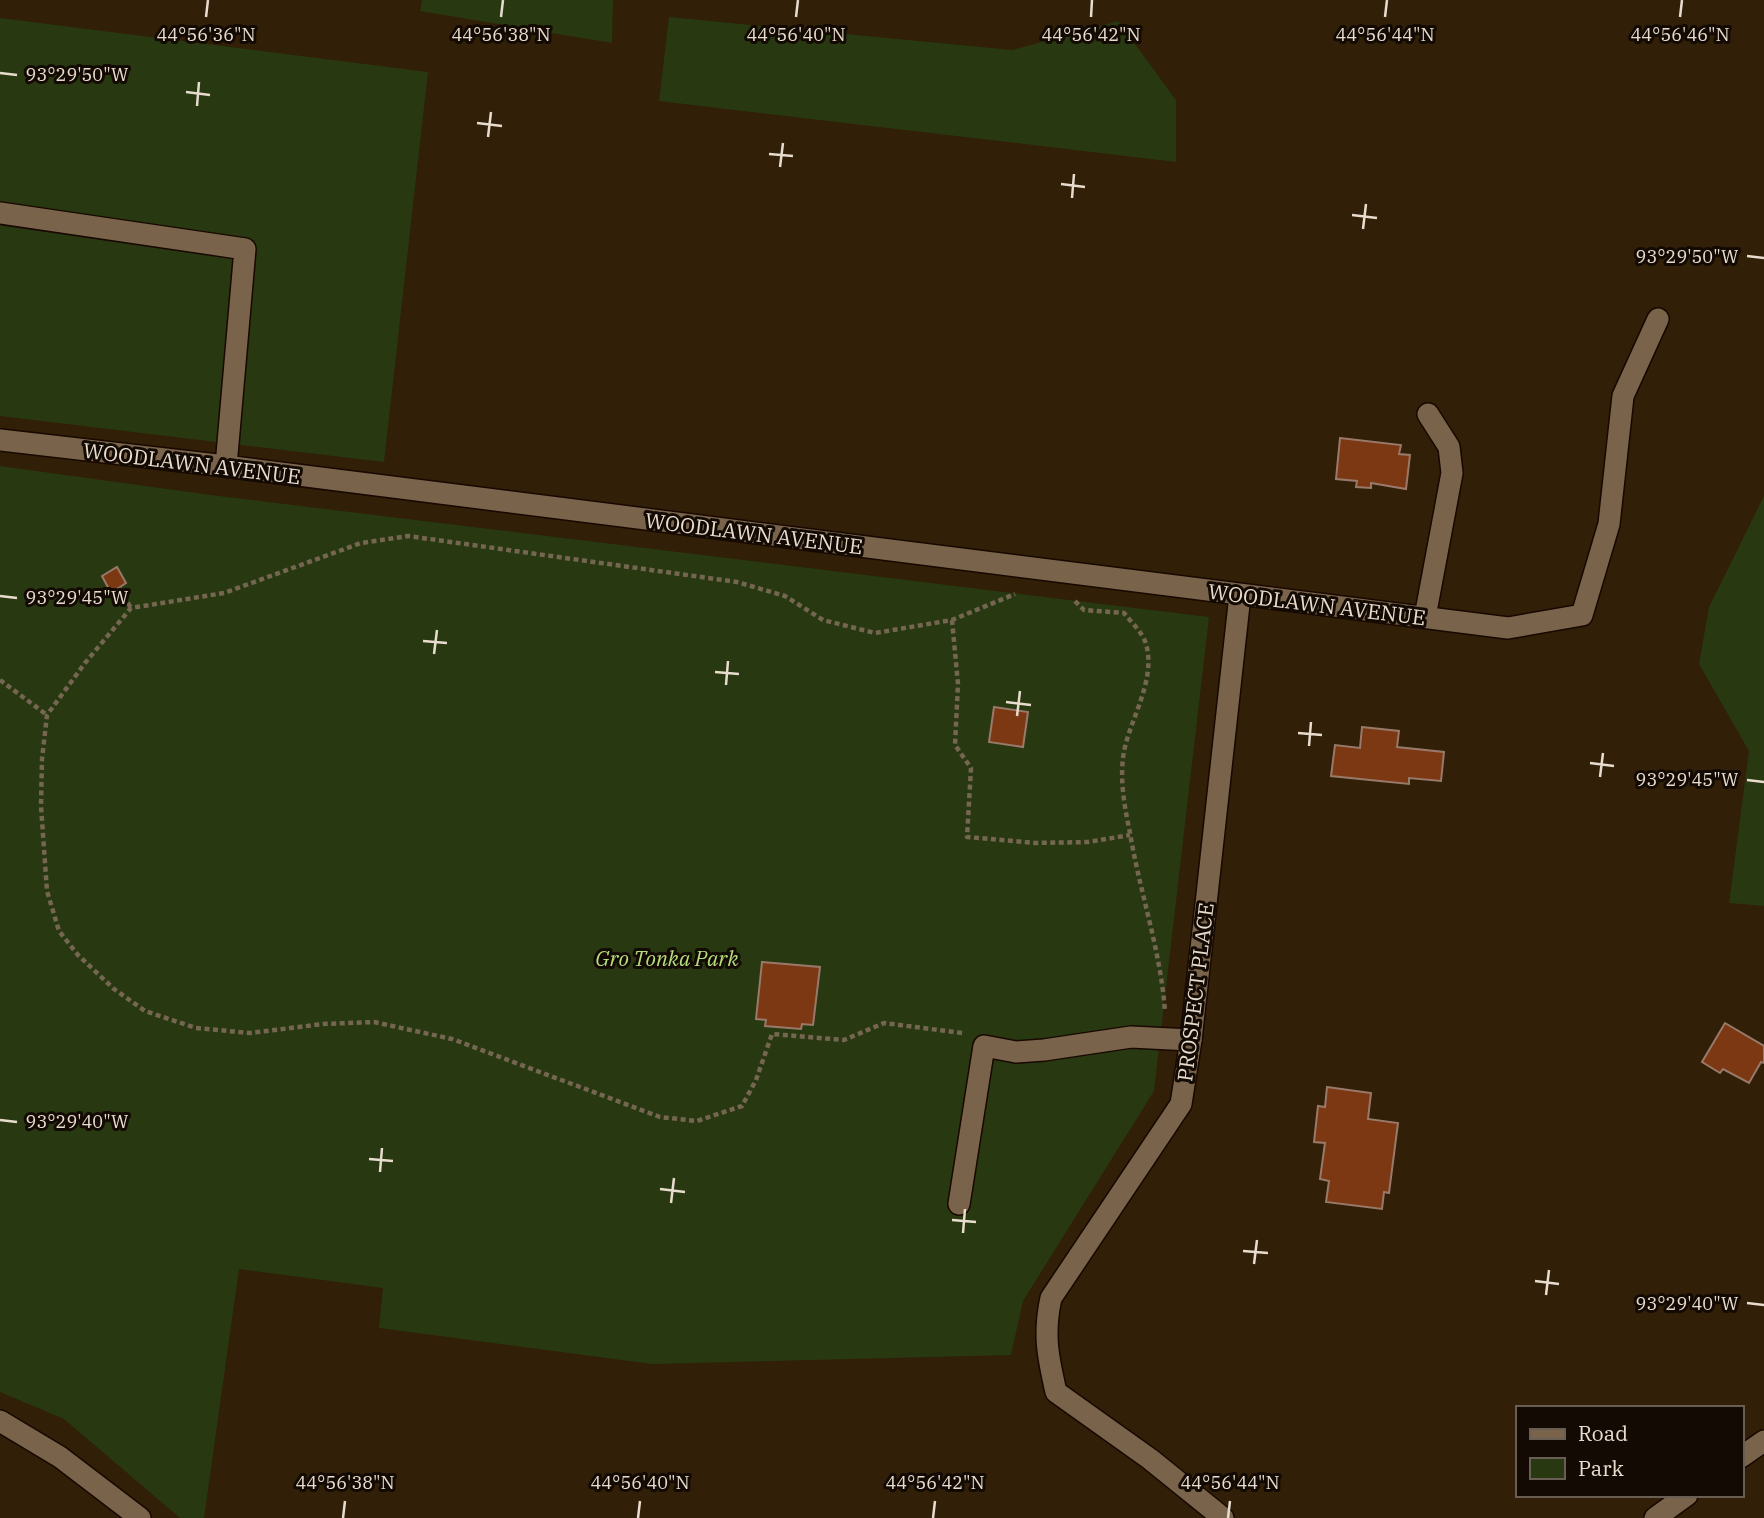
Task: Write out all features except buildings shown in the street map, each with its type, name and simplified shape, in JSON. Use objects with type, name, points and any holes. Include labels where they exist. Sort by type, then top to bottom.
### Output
[{"type":"street","points":[[0,213],[245,250],[226,466]]},
{"type":"street","name":"WOODLAWN AVENUE","points":[[0,440],[226,466],[1508,628],[1582,615],[1609,524],[1623,396],[1657,319]]},
{"type":"street","points":[[1424,617],[1452,472],[1449,447],[1428,414]]},
{"type":"street","name":"PROSPECT PLACE","points":[[1218,1517],[1150,1459],[1056,1392],[1047,1352],[1046,1323],[1051,1298],[1181,1104],[1191,1040],[1240,594]]},
{"type":"street","points":[[959,1203],[984,1046],[1016,1052],[1131,1037],[1191,1040]]},
{"type":"street","points":[[0,1421],[60,1457],[140,1518]]},
{"type":"street","points":[[1743,1456],[1764,1441]]},
{"type":"street","points":[[1655,1518],[1684,1497]]},
{"type":"path","points":[[984,1046],[964,1034],[884,1023],[844,1040],[772,1034],[756,1080],[741,1106],[697,1121],[660,1117],[452,1039],[374,1022],[323,1024],[250,1033],[196,1028],[145,1011],[114,989],[78,955],[59,931],[47,891],[41,806],[43,759],[47,715],[85,663],[131,608],[224,593],[361,543],[408,536],[737,582],[785,596],[823,620],[875,634],[952,620],[1016,594]]},
{"type":"path","points":[[119,588],[131,608]]},
{"type":"path","points":[[1070,595],[1083,610],[1124,613],[1146,642],[1148,670],[1123,757],[1124,801],[1135,865],[1163,978],[1166,1017]]},
{"type":"path","points":[[952,620],[958,684],[955,745],[971,768],[967,836],[1035,843],[1088,842],[1130,835]]},
{"type":"path","points":[[0,680],[47,715]]},
{"type":"green space","points":[[422,0],[613,0],[612,43],[420,11]]},
{"type":"green space","points":[[669,17],[1012,50],[1118,21],[1176,100],[1176,162],[659,101]]},
{"type":"green space","points":[[0,18],[428,72],[384,462],[0,416]]},
{"type":"green space","name":"Gro Tonka Park","points":[[0,466],[211,495],[1209,617],[1154,1091],[1023,1301],[1011,1355],[652,1364],[379,1328],[383,1288],[239,1269],[204,1518],[180,1518],[64,1419],[0,1392]]},
{"type":"green space","points":[[1764,496],[1764,906],[1729,903],[1749,751],[1699,664],[1709,607]]}]
